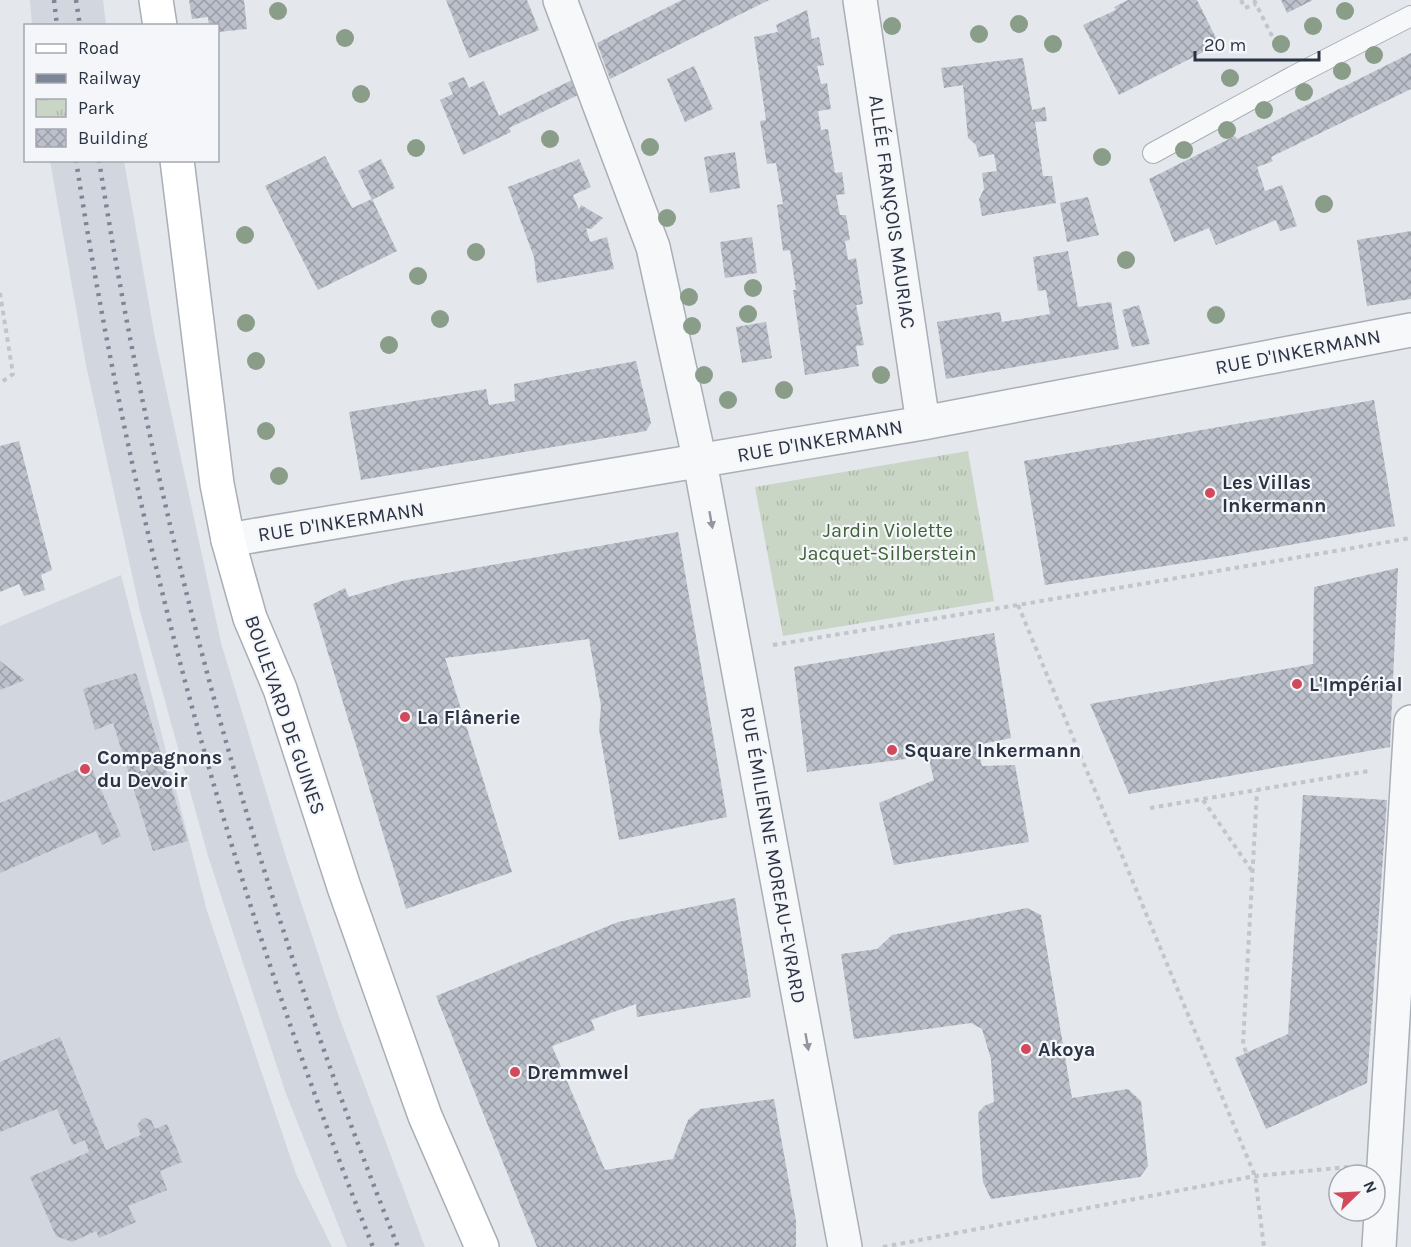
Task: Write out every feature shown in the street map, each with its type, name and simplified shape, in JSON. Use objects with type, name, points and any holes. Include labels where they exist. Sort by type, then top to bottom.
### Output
[{"type":"street","points":[[156,0],[160,24]]},
{"type":"street","name":"RUE ÉMILIENNE MOREAU-EVRARD","points":[[560,0],[653,247],[700,462],[845,1247]]},
{"type":"street","name":"ALLÉE FRANÇOIS MAURIAC","points":[[860,0],[923,423]]},
{"type":"street","name":"BOULEVARD DE GUINES","points":[[177,162],[218,484],[228,540],[250,618],[280,689],[344,887],[425,1116],[482,1247]]},
{"type":"street","name":"RUE D'INKERMANN","points":[[228,540],[923,423],[1411,330]]},
{"type":"street","points":[[1384,1163],[1411,722]]},
{"type":"street","points":[[1379,1247],[1380,1223]]},
{"type":"lane","points":[[1153,153],[1292,77],[1411,16]]},
{"type":"path","points":[[1241,0],[1245,8],[1255,2],[1292,77]]},
{"type":"path","points":[[0,293],[13,374],[0,384]]},
{"type":"path","points":[[735,651],[1411,538]]},
{"type":"path","points":[[1018,605],[1255,1176],[1264,1247]]},
{"type":"path","points":[[1150,808],[1408,764]]},
{"type":"path","points":[[1246,1052],[1243,1044],[1257,791]]},
{"type":"path","points":[[1203,800],[1253,872]]},
{"type":"path","points":[[883,1247],[1255,1176],[1327,1169]]},
{"type":"shaded area","points":[[30,0],[103,0],[106,24],[32,24]]},
{"type":"shaded area","points":[[50,162],[124,162],[155,338],[221,643],[286,857],[338,1014],[425,1247],[347,1247],[285,1091],[208,856],[140,611],[86,365]]},
{"type":"shaded area","name":"Compagnons du Devoir","points":[[121,575],[207,911],[296,1174],[332,1247],[0,1247],[0,626]]},
{"type":"green space","name":"Jardin Violette Jacquet-Silberstein","points":[[968,451],[994,601],[783,636],[755,487]]},
{"type":"building","points":[[189,0],[244,0],[247,29],[219,32],[219,24],[209,24],[208,17],[192,19]]},
{"type":"building","points":[[446,0],[527,0],[539,30],[469,58]]},
{"type":"building","points":[[682,0],[769,0],[610,79],[597,43]]},
{"type":"building","points":[[1128,0],[1197,0],[1219,44],[1119,95],[1083,25],[1116,10],[1114,7]]},
{"type":"building","points":[[1281,0],[1313,0],[1287,13]]},
{"type":"building","points":[[807,10],[812,39],[819,37],[824,65],[817,66],[821,84],[827,83],[831,109],[818,111],[821,130],[828,129],[835,173],[842,172],[845,194],[836,195],[840,215],[846,215],[850,240],[845,241],[848,260],[856,258],[863,304],[856,305],[864,345],[856,346],[859,366],[805,375],[790,250],[783,251],[777,205],[783,204],[776,163],[767,164],[760,121],[766,120],[754,37],[778,32],[776,25]]},
{"type":"building","points":[[1411,53],[1411,89],[1271,157],[1273,161],[1257,167],[1265,191],[1282,185],[1297,226],[1280,231],[1276,220],[1216,245],[1209,228],[1174,242],[1149,179],[1235,136],[1237,139],[1261,128]]},
{"type":"building","points":[[1023,58],[1032,110],[1045,107],[1047,121],[1035,122],[1043,176],[1052,176],[1056,203],[982,216],[979,199],[984,189],[982,173],[997,171],[994,154],[979,157],[976,145],[968,138],[963,85],[944,88],[941,68]]},
{"type":"building","points":[[694,66],[713,109],[685,122],[667,79]]},
{"type":"building","points":[[464,77],[469,88],[484,81],[499,116],[578,77],[578,95],[509,128],[511,132],[463,155],[440,100],[453,94],[448,83]]},
{"type":"building","points":[[735,152],[740,188],[710,193],[704,157]]},
{"type":"building","points":[[325,156],[352,208],[372,199],[397,251],[318,290],[265,186]]},
{"type":"building","points":[[381,159],[395,188],[372,200],[358,171]]},
{"type":"building","points":[[579,159],[591,187],[573,195],[579,210],[581,205],[603,218],[591,229],[586,228],[590,242],[607,237],[614,269],[537,283],[534,257],[508,187]]},
{"type":"building","points":[[1088,197],[1099,235],[1067,242],[1060,203]]},
{"type":"building","points":[[1411,231],[1411,299],[1367,306],[1357,240]]},
{"type":"building","points":[[752,237],[757,273],[725,278],[720,242]]},
{"type":"building","points":[[1068,251],[1078,307],[1111,302],[1119,349],[946,379],[937,322],[1000,312],[1002,322],[1050,314],[1046,290],[1038,291],[1033,257]]},
{"type":"building","points":[[1139,305],[1150,344],[1132,347],[1122,310]]},
{"type":"building","points":[[766,322],[772,358],[742,363],[736,327]]},
{"type":"building","points":[[636,361],[651,423],[646,431],[361,480],[349,412],[486,389],[489,405],[515,401],[514,384]]},
{"type":"building","name":"Les Villas Inkermann","points":[[1374,400],[1395,526],[1228,556],[1045,585],[1024,461]]},
{"type":"building","points":[[19,441],[52,570],[41,575],[45,590],[24,596],[19,584],[0,592],[0,446]]},
{"type":"building","name":"La Flânerie","points":[[678,532],[727,817],[619,840],[599,729],[601,706],[589,639],[445,658],[512,872],[406,909],[313,604],[345,588],[349,597],[402,581]]},
{"type":"building","name":"L'Impérial","points":[[1398,568],[1390,747],[1129,794],[1090,704],[1313,664],[1314,587]]},
{"type":"building","name":"Square Inkermann","points":[[994,633],[1011,738],[977,745],[982,766],[1015,765],[1029,842],[894,865],[879,803],[934,780],[928,756],[807,772],[794,667]]},
{"type":"building","points":[[0,661],[25,680],[0,690]]},
{"type":"building","points":[[136,673],[188,841],[153,851],[113,723],[95,730],[83,689]]},
{"type":"building","points":[[90,764],[121,836],[102,845],[96,831],[0,873],[0,803]]},
{"type":"building","points":[[1303,795],[1387,800],[1367,1083],[1266,1129],[1235,1058],[1288,1034]]},
{"type":"building","name":"Dremmwel","points":[[735,898],[751,997],[637,1017],[636,1004],[591,1020],[595,1030],[552,1046],[605,1170],[673,1159],[688,1120],[700,1109],[774,1099],[796,1221],[796,1247],[537,1247],[436,996],[618,922]]},
{"type":"building","name":"Akoya","points":[[1027,908],[1041,915],[1072,1098],[1128,1089],[1141,1101],[1148,1166],[1140,1177],[991,1199],[983,1182],[978,1113],[984,1106],[994,1102],[991,1059],[982,1029],[971,1023],[854,1039],[841,954],[877,949],[892,935]]},
{"type":"building","points":[[60,1037],[106,1150],[141,1135],[137,1125],[145,1118],[151,1120],[155,1129],[167,1124],[182,1162],[160,1171],[167,1190],[128,1206],[136,1222],[99,1238],[96,1231],[72,1242],[56,1236],[30,1177],[89,1152],[85,1140],[73,1145],[57,1109],[0,1132],[0,1062]]},
{"type":"railway","points":[[54,0],[57,24]]},
{"type":"railway","points":[[76,0],[80,24]]},
{"type":"railway","points":[[76,162],[99,299],[127,438],[158,576],[193,712],[276,982],[322,1115],[373,1247]]},
{"type":"railway","points":[[99,162],[150,438],[182,576],[218,712],[257,848],[300,982],[347,1115],[398,1247]]},
{"type":"place","name":"Les Villas Inkermann","points":[[1210,493]]},
{"type":"place","name":"L'Impérial","points":[[1297,684]]},
{"type":"place","name":"La Flânerie","points":[[405,717]]},
{"type":"place","name":"Square Inkermann","points":[[892,750]]},
{"type":"place","name":"Compagnons du Devoir","points":[[85,769]]},
{"type":"place","name":"Akoya","points":[[1026,1049]]},
{"type":"place","name":"Dremmwel","points":[[515,1072]]}]
